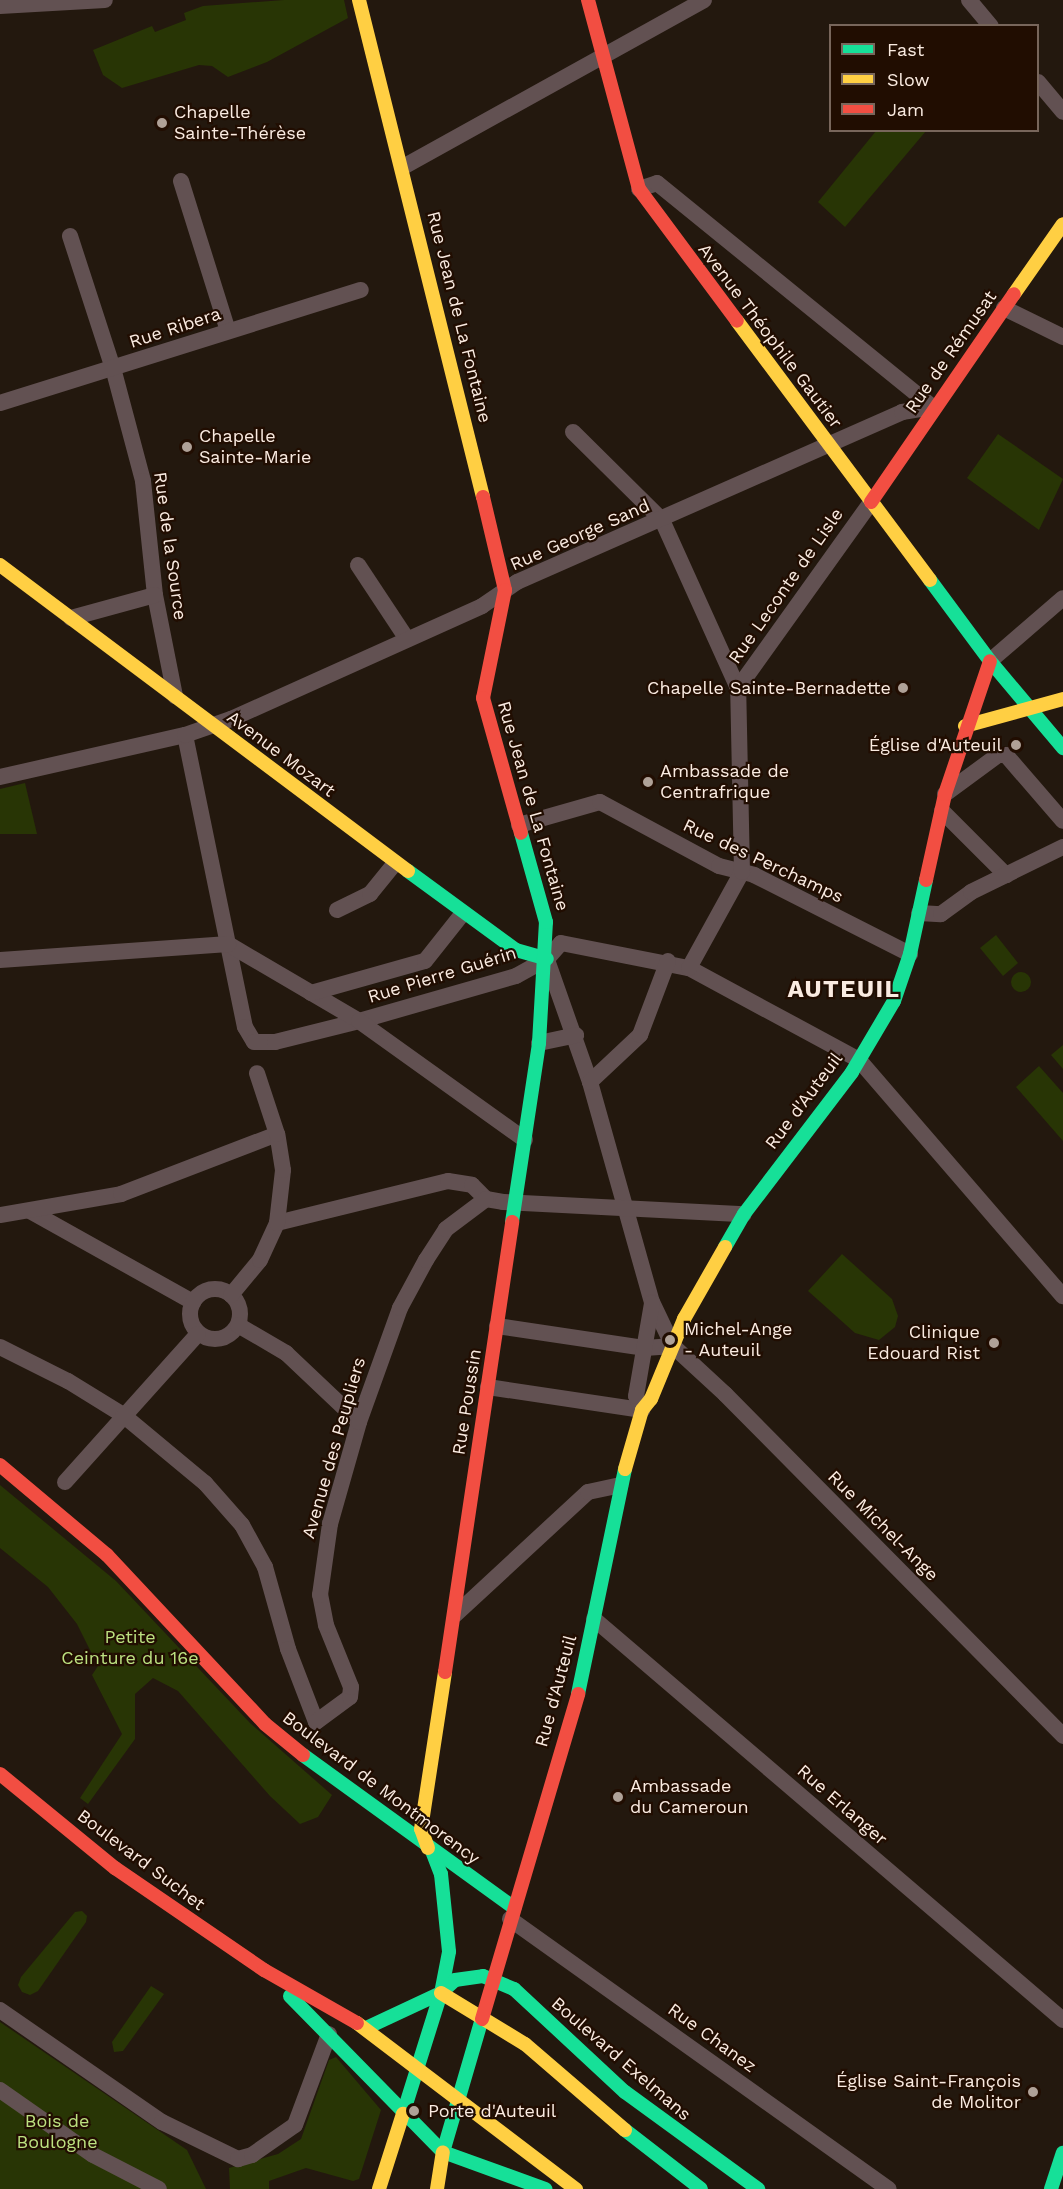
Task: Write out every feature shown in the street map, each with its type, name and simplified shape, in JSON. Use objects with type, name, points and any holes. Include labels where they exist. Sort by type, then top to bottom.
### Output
[{"type":"street","points":[[0,6],[105,0]]},
{"type":"street","name":"Rue Jean de La Fontaine","points":[[359,0],[404,167],[505,590],[483,698],[546,922],[547,959],[576,1035],[652,1302]]},
{"type":"street","name":"Avenue Théophile Gautier","points":[[588,0],[639,189],[990,661],[1063,748]]},
{"type":"street","points":[[404,167],[704,0]]},
{"type":"street","points":[[969,0],[989,24]]},
{"type":"street","points":[[1039,83],[1063,112]]},
{"type":"street","points":[[181,181],[228,331]]},
{"type":"street","points":[[639,189],[657,183],[933,407]]},
{"type":"street","points":[[660,218],[680,201]]},
{"type":"street","name":"Rue de Rémusat","points":[[871,502],[933,407],[1063,224]]},
{"type":"street","name":"Rue de la Source","points":[[70,236],[113,368],[146,497],[155,596],[175,696]]},
{"type":"street","name":"Rue Ribera","points":[[0,403],[361,290]]},
{"type":"street","points":[[1004,308],[1063,337]]},
{"type":"street","name":"Rue George Sand","points":[[0,777],[185,735],[213,725],[482,606],[505,590],[902,412],[933,407]]},
{"type":"street","points":[[573,432],[662,520],[738,688]]},
{"type":"street","name":"Rue Leconte de Lisle","points":[[742,872],[738,688],[871,502]]},
{"type":"street","name":"Avenue Mozart","points":[[0,565],[463,913],[516,950],[547,959]]},
{"type":"street","points":[[358,565],[407,639]]},
{"type":"street","points":[[71,618],[155,596]]},
{"type":"street","points":[[990,661],[1063,598]]},
{"type":"street","name":"Rue d'Auteuil","points":[[437,2189],[443,2152],[581,1683],[620,1485],[642,1410],[651,1399],[684,1319],[744,1214],[859,1060],[894,1000],[910,954],[945,794],[966,726],[990,661]]},
{"type":"street","points":[[966,726],[1063,699]]},
{"type":"street","points":[[185,735],[228,944]]},
{"type":"street","points":[[945,794],[998,755],[1006,755],[1063,821]]},
{"type":"street","name":"Rue des Perchamps","points":[[519,825],[600,802],[719,866],[742,872],[910,954]]},
{"type":"street","points":[[942,811],[1006,875]]},
{"type":"street","points":[[919,913],[941,914],[971,892],[1063,847]]},
{"type":"street","points":[[337,910],[370,894],[395,863]]},
{"type":"street","points":[[689,968],[742,872]]},
{"type":"street","points":[[311,993],[425,961],[463,913]]},
{"type":"street","name":"Rue Pierre Guérin","points":[[228,944],[244,1027],[254,1042],[274,1042],[359,1021],[516,976],[547,959],[561,943],[668,961],[689,968],[859,1060]]},
{"type":"street","points":[[0,960],[228,944],[359,1021],[525,1140]]},
{"type":"street","name":"Rue Poussin","points":[[379,2189],[441,1993],[449,1952],[440,1869],[421,1829],[516,1203],[539,1043],[547,959]]},
{"type":"street","points":[[590,1082],[640,1035],[668,961]]},
{"type":"street","points":[[539,1043],[576,1035]]},
{"type":"street","points":[[859,1060],[1063,1296]]},
{"type":"street","points":[[231,1295],[260,1260],[277,1223],[283,1170],[277,1134],[257,1073]]},
{"type":"street","points":[[0,1215],[30,1212],[121,1194],[277,1134]]},
{"type":"street","points":[[277,1223],[448,1181],[471,1185],[491,1200],[516,1203],[744,1214]]},
{"type":"street","name":"Avenue des Peupliers","points":[[123,1415],[205,1483],[242,1525],[264,1567],[288,1649],[316,1722],[350,1697],[351,1687],[327,1625],[320,1595],[330,1524],[359,1422],[400,1308],[426,1260],[446,1229],[491,1200]]},
{"type":"street","points":[[30,1212],[193,1302]]},
{"type":"street","points":[[211,1289],[231,1295],[239,1309],[238,1324],[221,1339],[198,1334],[190,1319],[193,1302],[211,1289]]},
{"type":"street","points":[[497,1326],[645,1348],[673,1346],[652,1302]]},
{"type":"street","name":"Rue d'Auteuil","points":[[642,1410],[636,1396],[652,1302]]},
{"type":"street","points":[[238,1324],[286,1353],[359,1422]]},
{"type":"street","points":[[64,1482],[198,1334]]},
{"type":"street","name":"Rue Michel-Ange","points":[[673,1346],[725,1394],[1063,1736]]},
{"type":"street","points":[[0,1347],[68,1381],[123,1415]]},
{"type":"street","points":[[488,1387],[642,1410]]},
{"type":"street","name":"Boulevard de Montmorency","points":[[0,1466],[107,1555],[265,1724],[512,1914]]},
{"type":"street","points":[[455,1615],[588,1492],[620,1485]]},
{"type":"street","name":"Rue Erlanger","points":[[594,1619],[1063,2020]]},
{"type":"street","name":"Boulevard Suchet","points":[[0,1774],[115,1868],[264,1970],[366,2028],[459,2097],[576,2189]]},
{"type":"street","points":[[445,1905],[449,1894],[460,1890],[512,1914]]},
{"type":"street","name":"Rue Chanez","points":[[512,1914],[889,2189]]},
{"type":"street","name":"Boulevard Suchet","points":[[264,1970],[329,2034],[403,2114],[443,2152]]},
{"type":"street","points":[[366,2028],[441,1993],[462,1977],[493,1979]]},
{"type":"street","name":"Boulevard Exelmans","points":[[493,1979],[521,1994],[625,2092],[700,2150],[758,2189]]},
{"type":"street","points":[[441,1993],[515,2037],[701,2189]]},
{"type":"street","points":[[0,2010],[162,2122],[238,2159],[252,2156],[295,2125],[329,2034],[354,2034],[370,2045],[396,2051]]},
{"type":"street","points":[[0,2090],[93,2155],[159,2189]]},
{"type":"street","points":[[443,2152],[510,2183],[545,2189]]},
{"type":"street","points":[[1051,2189],[1063,2153]]},
{"type":"green space","points":[[284,0],[344,0],[348,18],[267,62],[228,77],[212,66],[199,65],[122,88],[103,75],[93,50],[152,26],[155,32],[186,20],[184,13],[203,6]]},
{"type":"green space","points":[[875,132],[925,132],[845,227],[818,202]]},
{"type":"green space","points":[[998,434],[1063,479],[1039,530],[967,478]]},
{"type":"green space","points":[[25,783],[37,834],[0,834],[0,789]]},
{"type":"green space","points":[[996,935],[1018,963],[1003,976],[980,948]]},
{"type":"green space","points":[[1017,972],[1025,972],[1031,978],[1031,986],[1025,992],[1017,992],[1011,986],[1011,978]]},
{"type":"green space","points":[[1063,1045],[1063,1069],[1051,1055]]},
{"type":"green space","points":[[1039,1066],[1063,1093],[1063,1141],[1016,1087]]},
{"type":"green space","points":[[842,1254],[892,1299],[898,1316],[895,1327],[879,1340],[855,1333],[808,1291]]},
{"type":"green space","name":"Petite Ceinture du 16e","points":[[0,1485],[116,1581],[250,1723],[332,1795],[318,1817],[300,1824],[270,1796],[178,1691],[153,1678],[135,1694],[135,1739],[88,1804],[80,1798],[122,1734],[92,1675],[98,1666],[77,1624],[48,1587],[0,1548]]},
{"type":"green space","points":[[82,1911],[87,1916],[86,1922],[38,1991],[30,1995],[22,1992],[18,1985],[21,1977],[75,1912]]},
{"type":"green space","points":[[151,1986],[164,1994],[123,2051],[114,2052],[112,2042]]},
{"type":"green space","name":"Bois de Boulogne","points":[[0,2022],[187,2150],[206,2189],[0,2189]]},
{"type":"green space","points":[[336,2057],[381,2110],[359,2179],[353,2181],[306,2168],[269,2181],[269,2189],[230,2189],[229,2168],[278,2154],[301,2139],[329,2060]]},
{"type":"traffic: fast","points":[[930,580],[990,661],[1063,748]]},
{"type":"traffic: fast","points":[[512,1222],[539,1043],[546,922],[521,833]]},
{"type":"traffic: fast","points":[[408,871],[516,950],[547,959]]},
{"type":"traffic: fast","points":[[725,1247],[744,1214],[852,1072],[894,1001],[910,954],[926,880]]},
{"type":"traffic: fast","points":[[578,1694],[625,1469]]},
{"type":"traffic: fast","points":[[303,1755],[514,1908]]},
{"type":"traffic: fast","points":[[432,1851],[441,1874],[449,1952],[441,1993]]},
{"type":"traffic: fast","points":[[403,2114],[441,1993],[455,1980],[483,1976],[514,1989],[625,2092],[758,2189]]},
{"type":"traffic: fast","points":[[366,2028],[441,1993]]},
{"type":"traffic: fast","points":[[290,1996],[443,2152],[545,2189]]},
{"type":"traffic: fast","points":[[443,2152],[482,2019]]},
{"type":"traffic: fast","points":[[625,2130],[701,2189]]},
{"type":"traffic: fast","points":[[1051,2189],[1063,2153]]},
{"type":"traffic: slow","points":[[359,0],[483,497]]},
{"type":"traffic: slow","points":[[1014,294],[1063,224]]},
{"type":"traffic: slow","points":[[737,321],[930,580]]},
{"type":"traffic: slow","points":[[0,565],[408,871]]},
{"type":"traffic: slow","points":[[965,726],[1063,699]]},
{"type":"traffic: slow","points":[[625,1469],[642,1410],[651,1399],[684,1319],[725,1247]]},
{"type":"traffic: slow","points":[[428,1848],[421,1829],[445,1672]]},
{"type":"traffic: slow","points":[[441,1993],[525,2044],[625,2130]]},
{"type":"traffic: slow","points":[[357,2023],[576,2189]]},
{"type":"traffic: slow","points":[[379,2189],[403,2114]]},
{"type":"traffic: slow","points":[[437,2189],[443,2152]]},
{"type":"traffic: jam","points":[[588,0],[639,189],[737,321]]},
{"type":"traffic: jam","points":[[871,502],[1014,294]]},
{"type":"traffic: jam","points":[[483,497],[505,590],[483,698],[521,833]]},
{"type":"traffic: jam","points":[[926,880],[945,794],[990,661]]},
{"type":"traffic: jam","points":[[445,1672],[512,1222]]},
{"type":"traffic: jam","points":[[0,1465],[107,1555],[265,1724],[303,1755]]},
{"type":"traffic: jam","points":[[482,2019],[578,1694]]},
{"type":"traffic: jam","points":[[0,1774],[115,1868],[264,1970],[357,2023]]},
{"type":"place","name":"Chapelle Sainte-Thérèse","points":[[162,123]]},
{"type":"place","name":"Chapelle Sainte-Marie","points":[[187,447]]},
{"type":"place","name":"Chapelle Sainte-Bernadette","points":[[903,688]]},
{"type":"place","name":"Église d'Auteuil","points":[[1016,745]]},
{"type":"place","name":"Ambassade de Centrafrique","points":[[648,782]]},
{"type":"place","name":"Michel-Ange - Auteuil","points":[[670,1340]]},
{"type":"place","name":"Clinique Edouard Rist","points":[[994,1343]]},
{"type":"place","name":"Ambassade du Cameroun","points":[[618,1797]]},
{"type":"place","name":"Église Saint-François de Molitor","points":[[1033,2092]]},
{"type":"place","name":"Porte d'Auteuil","points":[[414,2111]]},
{"type":"district","name":"AUTEUIL","points":[[844,990]]}]
